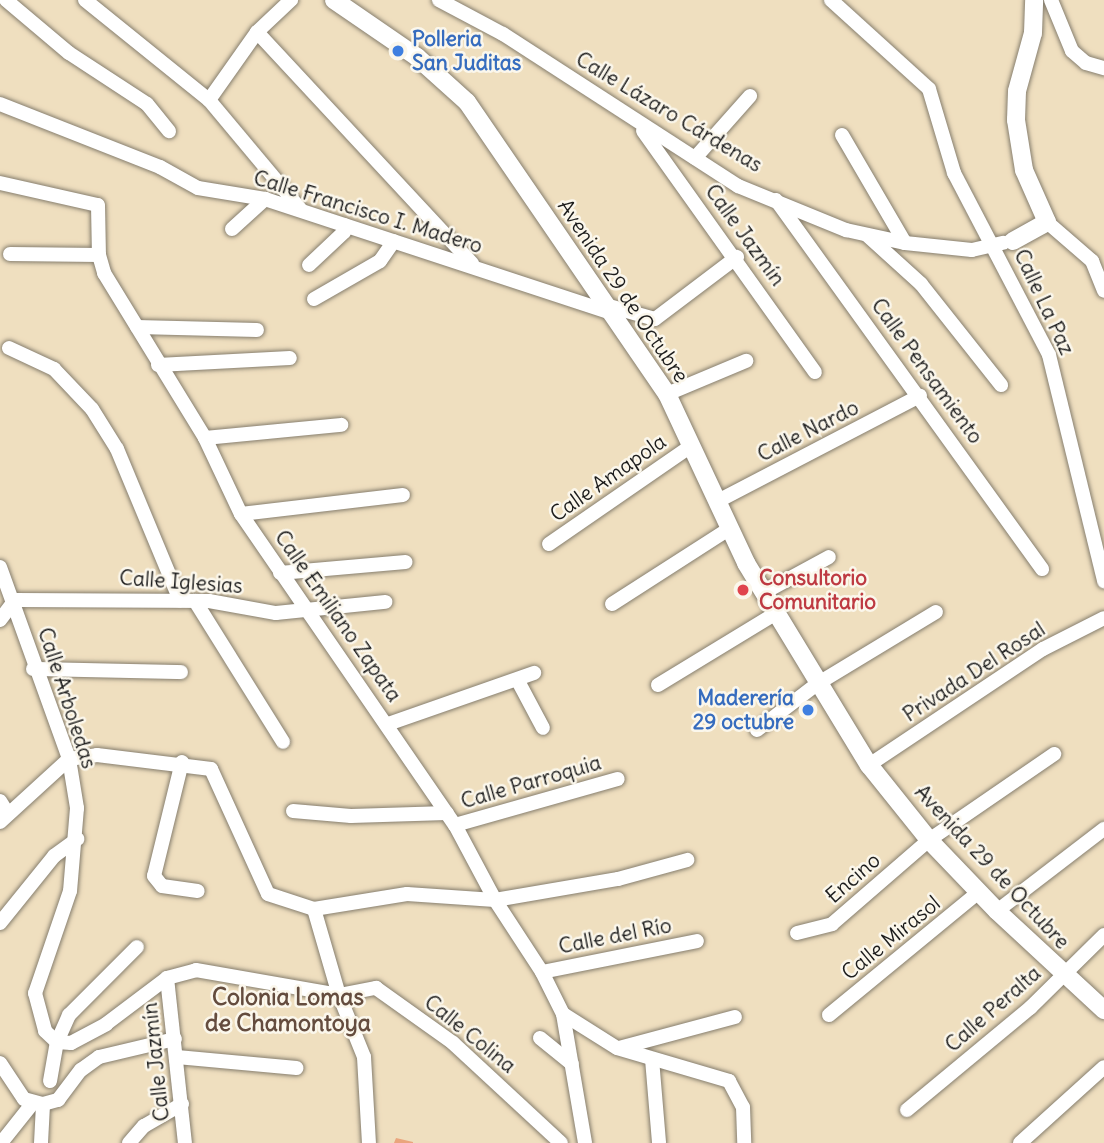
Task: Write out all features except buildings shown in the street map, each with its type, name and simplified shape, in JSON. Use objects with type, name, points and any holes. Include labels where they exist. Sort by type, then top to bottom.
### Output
[{"type":"street","points":[[6,0],[69,53],[147,104],[169,131]]},
{"type":"street","points":[[85,0],[209,100],[301,210]]},
{"type":"street","points":[[209,100],[257,32],[291,0]]},
{"type":"street","name":"Avenida 29 de Octubre","points":[[334,0],[417,57],[467,102],[605,308],[667,394],[729,529],[763,593],[869,765],[929,840],[997,911],[1063,975],[1104,1010]]},
{"type":"street","name":"Calle Lázaro Cárdenas","points":[[439,0],[503,34],[638,125],[738,186],[866,234],[905,243],[972,250],[1013,241],[1045,224]]},
{"type":"street","name":"Calle La Paz","points":[[831,0],[929,89],[954,173],[995,245],[1049,355],[1104,580]]},
{"type":"street","points":[[1034,0],[1033,33],[1017,91],[1016,120],[1024,170],[1045,224],[1091,261],[1104,291]]},
{"type":"street","points":[[1051,0],[1072,51],[1086,63],[1104,68]]},
{"type":"street","points":[[257,32],[473,264]]},
{"type":"street","points":[[695,158],[750,96]]},
{"type":"street","name":"Calle Francisco I. Madero","points":[[0,104],[159,167],[198,188],[265,199],[473,264],[564,300],[654,319],[737,257]]},
{"type":"street","name":"Calle Jazmín","points":[[638,125],[737,257],[815,372]]},
{"type":"street","points":[[842,135],[905,243]]},
{"type":"street","name":"Calle Emiliano Zapata","points":[[0,183],[98,205],[99,255],[104,273],[205,438],[241,514],[451,819],[495,900],[542,972],[563,1014],[585,1143]]},
{"type":"street","points":[[232,229],[265,199]]},
{"type":"street","name":"Calle Pensamiento","points":[[775,199],[920,396],[1042,569]]},
{"type":"street","points":[[309,265],[344,232],[345,225]]},
{"type":"street","points":[[866,234],[921,284],[1001,385]]},
{"type":"street","points":[[314,299],[380,261],[394,241]]},
{"type":"street","points":[[10,254],[99,255]]},
{"type":"street","points":[[137,327],[257,330]]},
{"type":"street","points":[[9,348],[54,369],[92,409],[117,449],[188,601],[283,742]]},
{"type":"street","points":[[158,365],[290,358]]},
{"type":"street","points":[[667,394],[746,361]]},
{"type":"street","name":"Calle Nardo","points":[[716,502],[920,396]]},
{"type":"street","points":[[205,438],[341,425]]},
{"type":"street","name":"Calle Amapola","points":[[549,544],[691,446]]},
{"type":"street","points":[[241,514],[403,495]]},
{"type":"street","points":[[612,604],[729,529]]},
{"type":"street","points":[[763,593],[829,557]]},
{"type":"street","points":[[280,573],[406,562]]},
{"type":"street","name":"Calle Arboledas","points":[[0,567],[15,600],[33,669],[69,759],[78,808],[77,839],[65,912],[44,959],[35,993],[45,1031],[57,1042]]},
{"type":"street","points":[[0,620],[15,600]]},
{"type":"street","name":"Calle Iglesias","points":[[15,600],[188,601],[276,613],[310,613],[385,602]]},
{"type":"street","points":[[757,730],[817,684],[936,612]]},
{"type":"street","points":[[658,685],[775,614]]},
{"type":"street","name":"Privada Del Rosal","points":[[869,765],[1043,649],[1104,618]]},
{"type":"street","points":[[33,669],[181,672]]},
{"type":"street","points":[[388,724],[534,673]]},
{"type":"street","points":[[517,681],[543,728]]},
{"type":"street","name":"Encino","points":[[797,933],[832,924],[929,840],[1054,754]]},
{"type":"street","points":[[3,812],[69,759],[97,755],[182,762],[211,769],[268,894],[314,909],[407,894],[495,900],[618,879],[687,860]]},
{"type":"street","points":[[182,762],[154,876],[162,887],[198,891]]},
{"type":"street","name":"Calle Parroquia","points":[[293,811],[451,819],[618,779]]},
{"type":"street","points":[[997,911],[1104,829]]},
{"type":"street","points":[[0,923],[54,856],[77,839]]},
{"type":"street","name":"Calle Mirasol","points":[[829,1015],[979,892]]},
{"type":"street","points":[[314,909],[339,995],[364,1056],[369,1143]]},
{"type":"street","name":"Calle Peralta","points":[[907,1110],[1063,975],[1104,935]]},
{"type":"street","name":"Calle del Río","points":[[542,972],[697,941]]},
{"type":"street","points":[[50,1081],[57,1042],[69,1015],[136,947]]},
{"type":"street","points":[[57,1042],[71,1043],[83,1038],[167,978],[196,970],[339,995]]},
{"type":"street","name":"Calle Jazmín","points":[[167,978],[185,1143]]},
{"type":"street","name":"Calle Colina","points":[[339,995],[376,988],[453,1043],[561,1143]]},
{"type":"street","points":[[563,1014],[617,1048],[729,1081],[743,1107],[744,1143]]},
{"type":"street","points":[[617,1048],[734,1017]]},
{"type":"street","points":[[540,1038],[572,1064]]},
{"type":"street","points":[[1,1143],[37,1104],[58,1100],[81,1070],[100,1057],[175,1039]]},
{"type":"street","points":[[177,1057],[296,1068]]},
{"type":"street","points":[[652,1059],[659,1143]]},
{"type":"street","points":[[0,1063],[13,1086],[37,1104],[41,1143]]},
{"type":"street","points":[[1020,1143],[1104,1067]]},
{"type":"street","points":[[129,1143],[144,1126],[182,1104]]},
{"type":"place","name":"Polleria San Juditas","points":[[398,51]]},
{"type":"place","name":"Consultorio Comunitario","points":[[743,590]]},
{"type":"place","name":"Maderería 29 octubre","points":[[808,710]]},
{"type":"district","name":"Colonia Lomas de Chamontoya","points":[[288,1010]]}]
